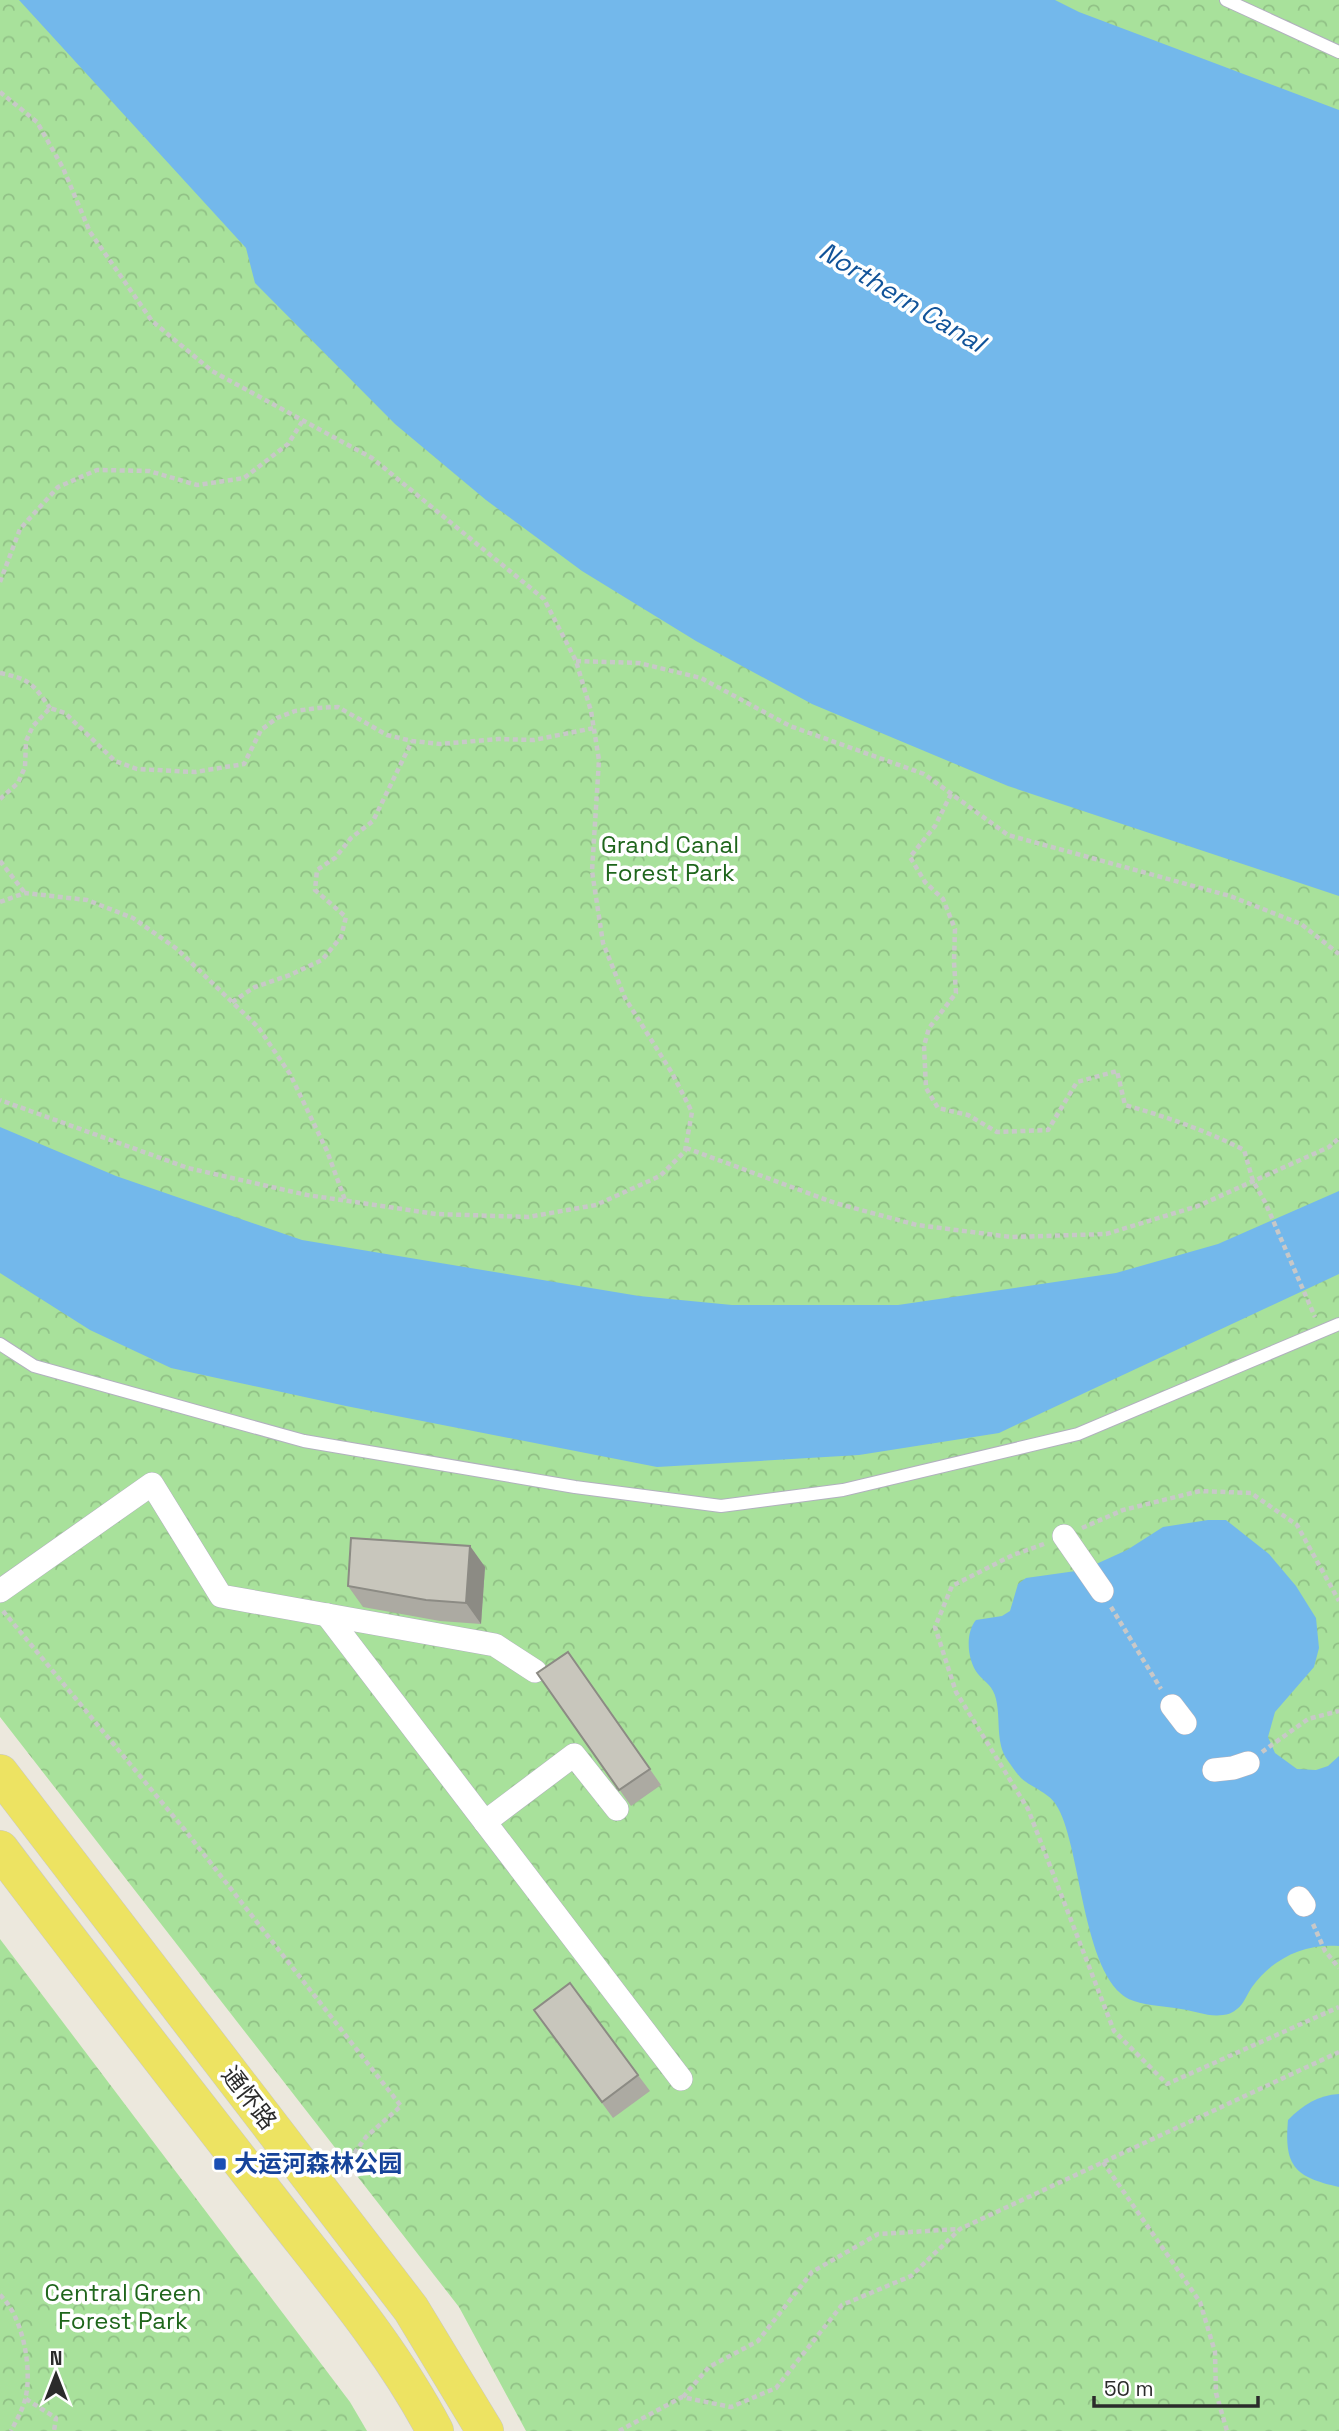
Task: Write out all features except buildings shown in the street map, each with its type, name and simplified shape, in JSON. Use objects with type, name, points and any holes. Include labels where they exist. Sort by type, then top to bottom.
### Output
[{"type":"main road","name":"通怀路","points":[[0,1773],[411,2308],[485,2431]]},
{"type":"main road","name":"通怀路","points":[[0,1849],[123,2012],[360,2315],[423,2407],[435,2431]]},
{"type":"street","points":[[0,1591],[152,1484],[221,1596],[495,1645],[535,1671]]},
{"type":"street","points":[[1064,1536],[1102,1591]]},
{"type":"street","points":[[327,1615],[681,2079]]},
{"type":"street","points":[[485,1822],[574,1755],[617,1809]]},
{"type":"street","points":[[1214,1770],[1248,1763]]},
{"type":"lane","points":[[1226,0],[1339,52]]},
{"type":"lane","points":[[0,1344],[34,1366],[304,1441],[575,1487],[721,1506],[842,1490],[1079,1434],[1339,1324]]},
{"type":"path","points":[[0,92],[37,122],[63,168],[90,232],[152,321],[212,371],[372,458],[544,599],[576,660],[594,728],[599,760],[592,871],[603,943],[625,998],[672,1073],[692,1112],[685,1151],[660,1176],[596,1205],[528,1217],[436,1214],[307,1195],[188,1168],[0,1100]]},
{"type":"path","points":[[0,582],[20,529],[58,487],[97,470],[149,471],[197,485],[244,478],[288,444],[302,422]]},
{"type":"path","points":[[576,660],[639,663],[701,678],[790,726],[924,774],[1008,835],[1230,896],[1301,924],[1339,954]]},
{"type":"path","points":[[0,673],[16,676],[33,684],[50,708],[65,713],[115,761],[137,769],[195,772],[244,764],[261,730],[277,718],[295,711],[318,708],[338,707],[387,735],[440,744],[498,739],[534,740],[594,728]]},
{"type":"path","points":[[0,799],[18,783],[25,767],[26,741],[33,726],[50,708]]},
{"type":"path","points":[[232,1002],[255,987],[322,960],[341,937],[345,917],[315,890],[317,870],[335,858],[351,838],[373,821],[412,741]]},
{"type":"path","points":[[951,794],[935,826],[910,857],[925,883],[943,899],[955,929],[956,993],[929,1028],[924,1046],[926,1088],[938,1108],[968,1115],[998,1132],[1048,1130],[1077,1082],[1117,1071],[1125,1105],[1196,1127],[1244,1150],[1253,1181],[1265,1202],[1313,1313]]},
{"type":"path","points":[[0,861],[25,893]]},
{"type":"path","points":[[0,902],[25,893],[87,900],[133,918],[177,948],[258,1027],[290,1074],[327,1151],[345,1201]]},
{"type":"path","points":[[686,1147],[835,1203],[917,1225],[1011,1237],[1106,1234],[1198,1206],[1329,1147],[1339,1138]]},
{"type":"path","points":[[1339,1601],[1297,1525],[1251,1493],[1200,1492],[1123,1510],[1013,1555],[952,1586],[935,1627],[956,1692],[1028,1809],[1115,2031],[1167,2084],[1339,2007]]},
{"type":"path","points":[[1102,1591],[1179,1715]]},
{"type":"path","points":[[0,1608],[184,1829],[401,2106],[366,2137],[324,2195]]},
{"type":"path","points":[[1275,1743],[1308,1719],[1339,1710]]},
{"type":"path","points":[[1301,1901],[1325,1951],[1339,1968]]},
{"type":"path","points":[[682,2397],[731,2407],[776,2388],[842,2305],[911,2276],[960,2229],[1339,2052]]},
{"type":"path","points":[[1103,2162],[1200,2302],[1215,2352],[1216,2393],[1227,2431]]},
{"type":"path","points":[[619,2431],[682,2397],[709,2367],[758,2341],[812,2272],[878,2234],[960,2229]]},
{"type":"path","points":[[0,2295],[9,2304],[27,2349],[26,2399],[12,2431]]},
{"type":"path","points":[[26,2399],[56,2418],[54,2431]]},
{"type":"green space","name":"Grand Canal Forest Park","points":[[0,0],[1339,0],[1339,2431],[526,2431],[459,2307],[0,1717]]},
{"type":"green space","name":"Central Green Forest Park","points":[[0,1939],[350,2402],[367,2431],[0,2431]]},
{"type":"water","name":"Northern Canal","points":[[19,0],[1055,0],[1079,12],[1339,110],[1339,896],[1008,786],[812,704],[696,641],[582,571],[486,500],[395,424],[255,283],[246,248]]},
{"type":"water","points":[[0,1127],[116,1176],[302,1240],[639,1296],[732,1305],[898,1305],[1116,1273],[1218,1244],[1339,1191],[1339,1274],[999,1433],[859,1455],[657,1467],[346,1406],[171,1368],[90,1330],[0,1273]]},
{"type":"water","points":[[1226,1520],[1269,1554],[1296,1586],[1316,1618],[1319,1648],[1314,1667],[1275,1712],[1268,1737],[1275,1753],[1297,1769],[1316,1770],[1328,1766],[1339,1756],[1339,1946],[1301,1950],[1279,1961],[1260,1977],[1239,2007],[1228,2014],[1217,2015],[1140,2003],[1117,1990],[1104,1970],[1094,1944],[1073,1854],[1058,1808],[1046,1794],[1021,1778],[1004,1754],[995,1695],[974,1668],[969,1647],[970,1632],[976,1620],[1002,1616],[1010,1611],[1018,1584],[1026,1578],[1083,1570],[1127,1550],[1163,1527]]},
{"type":"water","points":[[1339,2094],[1339,2187],[1302,2174],[1291,2159],[1287,2136],[1288,2120],[1299,2110],[1318,2099]]},
{"type":"place","name":"大运河森林公园","points":[[220,2164]]}]
